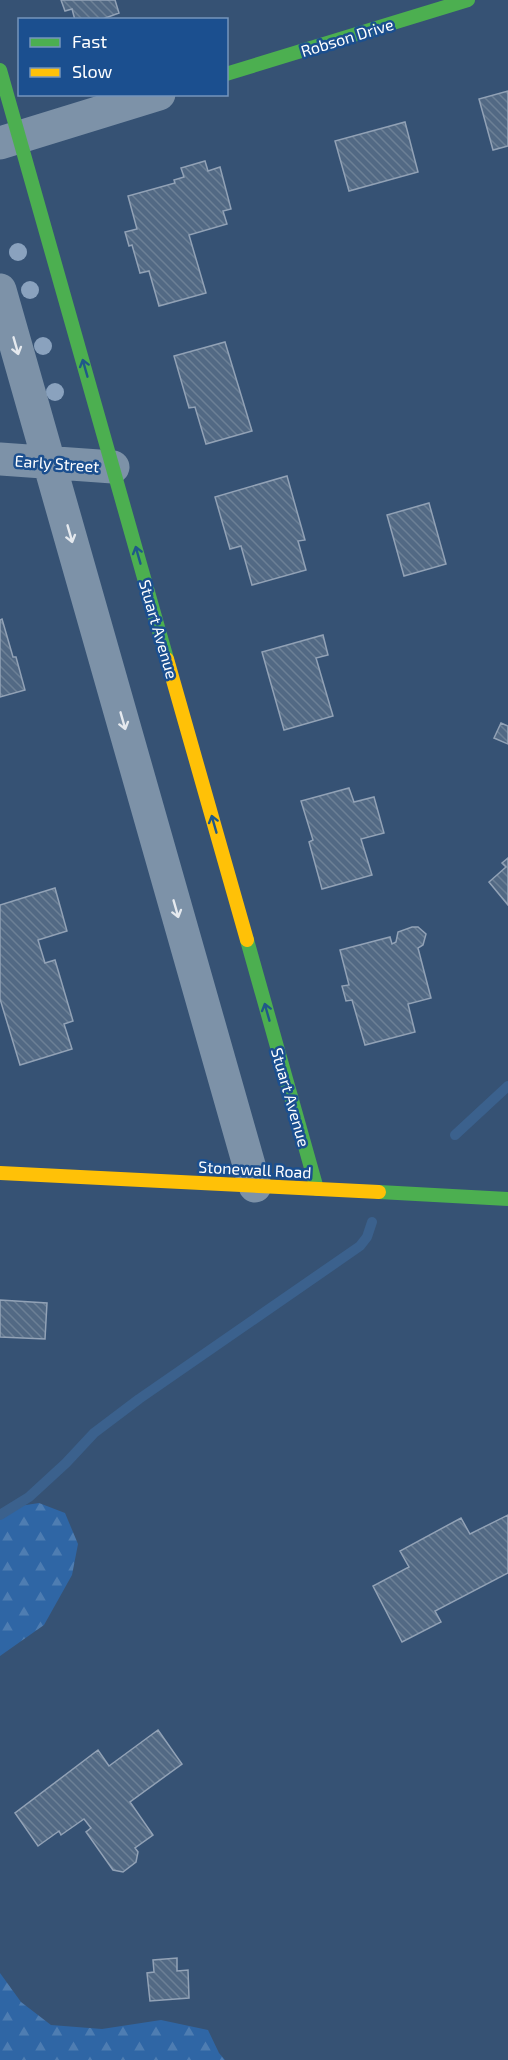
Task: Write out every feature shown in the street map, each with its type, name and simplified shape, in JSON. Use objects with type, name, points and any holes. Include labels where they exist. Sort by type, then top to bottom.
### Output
[{"type":"street","name":"Robson Drive","points":[[228,73],[468,0]]},
{"type":"street","name":"Stuart Avenue","points":[[0,70],[10,140],[113,467],[317,1189]]},
{"type":"street","points":[[10,140],[153,96]]},
{"type":"street","points":[[0,290],[255,1186]]},
{"type":"street","name":"Early Street","points":[[0,459],[113,467]]},
{"type":"street","name":"Stonewall Road","points":[[0,1173],[508,1199]]},
{"type":"green space","points":[[39,1503],[65,1513],[78,1544],[72,1575],[44,1625],[0,1656],[0,1509]]},
{"type":"green space","points":[[0,1973],[21,2002],[51,2025],[102,2029],[161,2020],[208,2030],[225,2060],[0,2060]]},
{"type":"building","points":[[61,0],[115,0],[119,13],[105,18],[74,18],[72,9],[65,11]]},
{"type":"building","points":[[508,91],[508,146],[493,150],[479,99]]},
{"type":"building","points":[[405,122],[418,172],[349,191],[335,141]]},
{"type":"building","points":[[205,161],[208,171],[220,167],[231,209],[223,211],[227,224],[189,235],[206,293],[159,306],[149,271],[140,273],[132,245],[129,246],[125,232],[137,229],[128,196],[175,183],[174,180],[184,177],[181,168]]},
{"type":"building","points":[[225,342],[252,431],[206,444],[195,407],[189,408],[174,356]]},
{"type":"building","points":[[287,476],[305,540],[298,541],[306,570],[252,585],[241,546],[230,549],[215,497]]},
{"type":"building","points":[[429,503],[446,564],[404,576],[387,515]]},
{"type":"building","points":[[2,619],[25,690],[0,697],[0,620]]},
{"type":"building","points":[[323,635],[328,655],[316,658],[333,716],[284,730],[262,652]]},
{"type":"building","points":[[501,723],[508,726],[508,744],[494,738]]},
{"type":"building","points":[[349,788],[354,802],[374,797],[384,833],[361,839],[372,875],[322,889],[309,842],[313,840],[301,801]]},
{"type":"building","points":[[508,858],[508,905],[489,882],[506,867],[502,863]]},
{"type":"building","points":[[55,888],[67,931],[38,940],[45,963],[55,960],[73,1021],[64,1024],[72,1049],[20,1065],[0,999],[0,905]]},
{"type":"building","points":[[418,927],[426,934],[423,945],[418,948],[431,998],[408,1004],[415,1032],[365,1045],[352,1000],[346,1001],[342,986],[349,985],[340,950],[390,937],[392,944],[396,942],[398,932]]},
{"type":"building","points":[[0,1300],[47,1303],[45,1339],[0,1337]]},
{"type":"building","points":[[508,1515],[508,1573],[435,1611],[441,1622],[402,1642],[373,1586],[409,1567],[400,1551],[461,1518],[470,1534]]},
{"type":"building","points":[[158,1730],[182,1764],[130,1802],[153,1835],[135,1848],[138,1852],[136,1862],[123,1872],[113,1870],[86,1832],[91,1828],[84,1819],[61,1835],[59,1831],[38,1846],[15,1813],[98,1750],[109,1766]]},
{"type":"building","points":[[177,1958],[177,1971],[188,1970],[189,1998],[150,2001],[147,1973],[154,1972],[153,1960]]},
{"type":"waterway","points":[[455,1135],[508,1086]]},
{"type":"waterway","points":[[0,1515],[29,1497],[94,1433],[139,1399],[360,1246],[367,1237],[372,1222]]},
{"type":"traffic: fast","points":[[228,73],[468,0]]},
{"type":"traffic: fast","points":[[0,70],[167,659]]},
{"type":"traffic: fast","points":[[247,940],[317,1189]]},
{"type":"traffic: fast","points":[[379,1192],[508,1199]]},
{"type":"traffic: slow","points":[[167,659],[247,940]]},
{"type":"traffic: slow","points":[[0,1173],[379,1192]]}]
